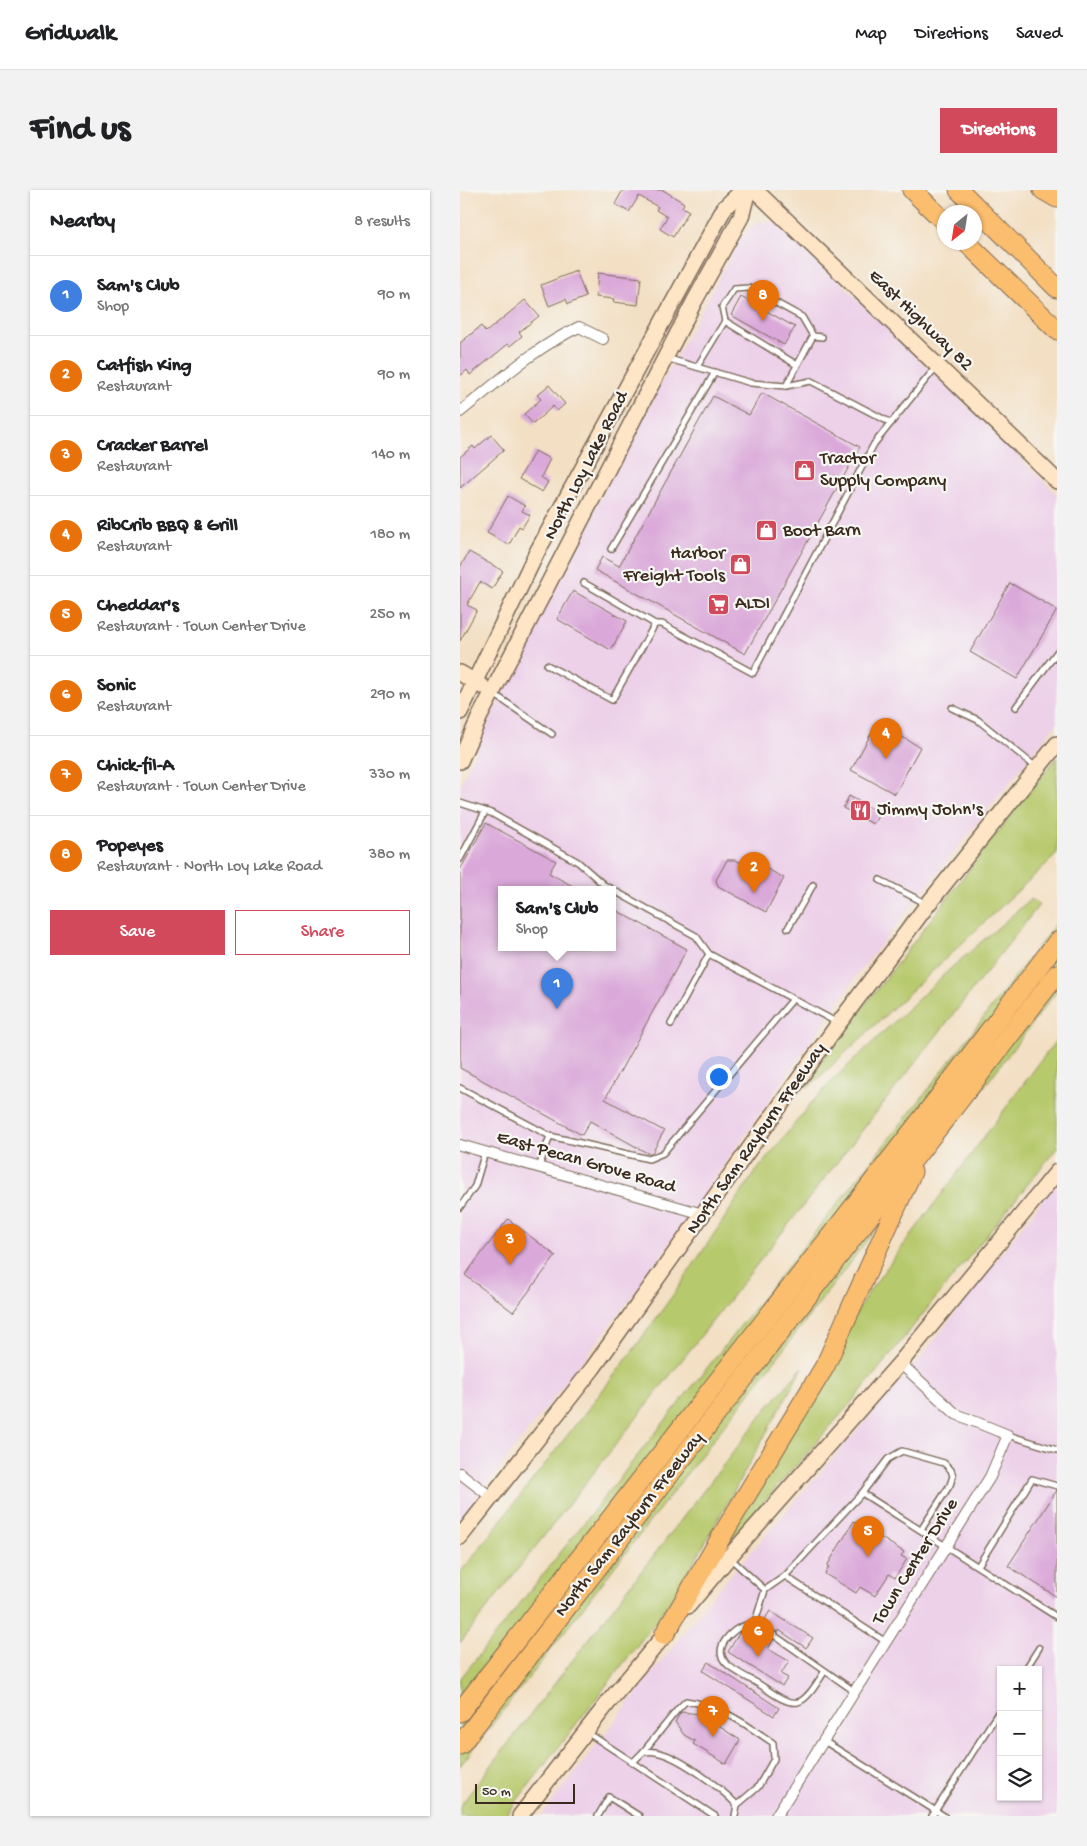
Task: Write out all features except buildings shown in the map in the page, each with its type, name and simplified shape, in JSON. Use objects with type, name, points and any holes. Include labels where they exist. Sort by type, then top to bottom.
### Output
[{"type":"highway","points":[[912,190],[937,214]]},
{"type":"highway","points":[[958,190],[1057,288]]},
{"type":"highway","points":[[1043,190],[1057,198]]},
{"type":"highway","points":[[974,250],[1057,330]]},
{"type":"highway","name":"North Sam Rayburn Freeway","points":[[460,1712],[729,1368],[1057,942]]},
{"type":"highway","name":"North Sam Rayburn Freeway","points":[[460,1745],[1057,974]]},
{"type":"highway","points":[[664,1635],[825,1366],[925,1144]]},
{"type":"main road","name":"North Loy Lake Road","points":[[460,712],[536,554],[724,207],[743,190]]},
{"type":"main road","name":"North Loy Lake Road","points":[[460,761],[492,692],[665,358],[741,217],[748,190]]},
{"type":"main road","name":"East Highway 82","points":[[755,190],[1057,481]]},
{"type":"main road","points":[[460,673],[492,692]]},
{"type":"main road","name":"North Sam Rayburn Freeway","points":[[460,1537],[593,1368],[839,1024],[928,904],[1057,744]]},
{"type":"main road","points":[[520,1816],[585,1731],[729,1557],[900,1363],[1057,1172]]},
{"type":"street","points":[[460,412],[540,348],[560,336],[579,327],[602,339]]},
{"type":"street","name":"East Pecan Grove Road","points":[[460,1145],[702,1214]]},
{"type":"street","points":[[900,1363],[956,1414],[1008,1435]]},
{"type":"street","name":"Town Center Drive","points":[[776,1816],[990,1477],[1008,1435]]},
{"type":"street","points":[[460,1474],[491,1497]]},
{"type":"lane","points":[[697,367],[725,321],[722,307],[734,288],[749,288],[802,317],[812,336]]},
{"type":"lane","points":[[725,321],[797,365]]},
{"type":"lane","points":[[812,336],[822,337]]},
{"type":"lane","points":[[786,386],[812,336]]},
{"type":"lane","points":[[665,358],[751,383],[786,386],[810,381],[891,423]]},
{"type":"lane","points":[[584,583],[655,624],[662,624],[753,673],[874,444],[938,365]]},
{"type":"lane","points":[[611,549],[715,372]]},
{"type":"lane","points":[[547,665],[612,700],[655,624]]},
{"type":"lane","points":[[1016,707],[1057,652]]},
{"type":"lane","points":[[492,692],[552,734]]},
{"type":"lane","points":[[952,708],[978,720],[1037,768]]},
{"type":"lane","points":[[460,803],[491,813],[578,862],[604,886]]},
{"type":"lane","points":[[460,859],[485,812]]},
{"type":"lane","points":[[880,880],[928,904]]},
{"type":"lane","points":[[788,928],[813,885]]},
{"type":"lane","points":[[616,893],[696,936],[710,954],[839,1024]]},
{"type":"lane","points":[[671,1024],[710,954]]},
{"type":"lane","points":[[460,1088],[550,1136],[649,1159],[663,1153],[793,999]]},
{"type":"lane","points":[[540,1167],[550,1136]]},
{"type":"lane","points":[[460,1207],[475,1186],[485,1152]]},
{"type":"lane","points":[[1008,1435],[1057,1450]]},
{"type":"lane","points":[[755,1622],[765,1590],[785,1576],[862,1493],[888,1459],[902,1451],[944,1463],[951,1470],[953,1476],[950,1485],[921,1530]]},
{"type":"lane","points":[[978,1566],[1032,1479],[1057,1486]]},
{"type":"lane","points":[[862,1493],[1057,1617]]},
{"type":"lane","points":[[729,1557],[765,1590]]},
{"type":"lane","points":[[785,1576],[886,1642]]},
{"type":"lane","points":[[755,1622],[855,1691]]},
{"type":"lane","points":[[755,1622],[735,1628],[721,1646],[720,1654],[724,1661],[737,1671],[788,1702],[799,1702],[807,1695],[825,1670]]},
{"type":"lane","points":[[1028,1666],[1039,1648]]},
{"type":"lane","points":[[634,1762],[686,1701],[695,1702],[734,1716],[773,1743],[774,1759],[758,1787],[737,1805],[735,1816]]},
{"type":"lane","points":[[934,1814],[999,1711]]},
{"type":"lane","points":[[585,1731],[715,1816]]},
{"type":"lane","points":[[824,1741],[934,1814],[944,1816]]},
{"type":"lane","points":[[643,1752],[656,1752],[676,1759],[725,1792],[737,1805]]},
{"type":"lane","points":[[598,1816],[609,1797],[639,1816]]},
{"type":"shaded area","points":[[770,221],[783,226],[1057,494],[1057,723],[861,970],[632,1297],[460,1519],[460,785],[507,681],[616,467],[742,235],[758,222]]},
{"type":"shaded area","points":[[1057,1181],[1057,1816],[541,1816],[713,1595],[922,1356]]},
{"type":"green space","points":[[1057,757],[1057,854],[809,1087],[805,1085],[996,834]]},
{"type":"green space","points":[[1031,899],[1039,905],[460,1643],[460,1573],[623,1364],[676,1291],[754,1174],[813,1101],[836,1077],[950,969]]},
{"type":"green space","points":[[1057,922],[1057,991],[807,1319],[460,1766],[460,1679],[927,1091]]},
{"type":"green space","points":[[1057,1039],[1057,1148],[856,1397],[721,1551],[868,1293]]},
{"type":"green space","points":[[803,1367],[701,1550],[657,1620],[505,1816],[460,1816],[460,1806],[769,1406]]},
{"type":"place","name":"Popeyes","points":[[763,321]]},
{"type":"place","name":"Tractor Supply Company","points":[[804,470]]},
{"type":"place","name":"Boot Barn","points":[[767,531]]},
{"type":"place","name":"Harbor Freight Tools","points":[[741,565]]},
{"type":"place","name":"ALDI","points":[[719,604]]},
{"type":"place","name":"RibCrib BBQ & Grill","points":[[886,759]]},
{"type":"place","name":"Jimmy John's","points":[[861,810]]},
{"type":"place","name":"Catfish King","points":[[754,893]]},
{"type":"place","name":"Sam's Club","points":[[557,1009]]},
{"type":"place","name":"Cracker Barrel","points":[[510,1265]]},
{"type":"place","name":"Cheddar's","points":[[868,1557]]},
{"type":"place","name":"Sonic","points":[[758,1657]]},
{"type":"place","name":"Chick-fil-A","points":[[713,1737]]}]
